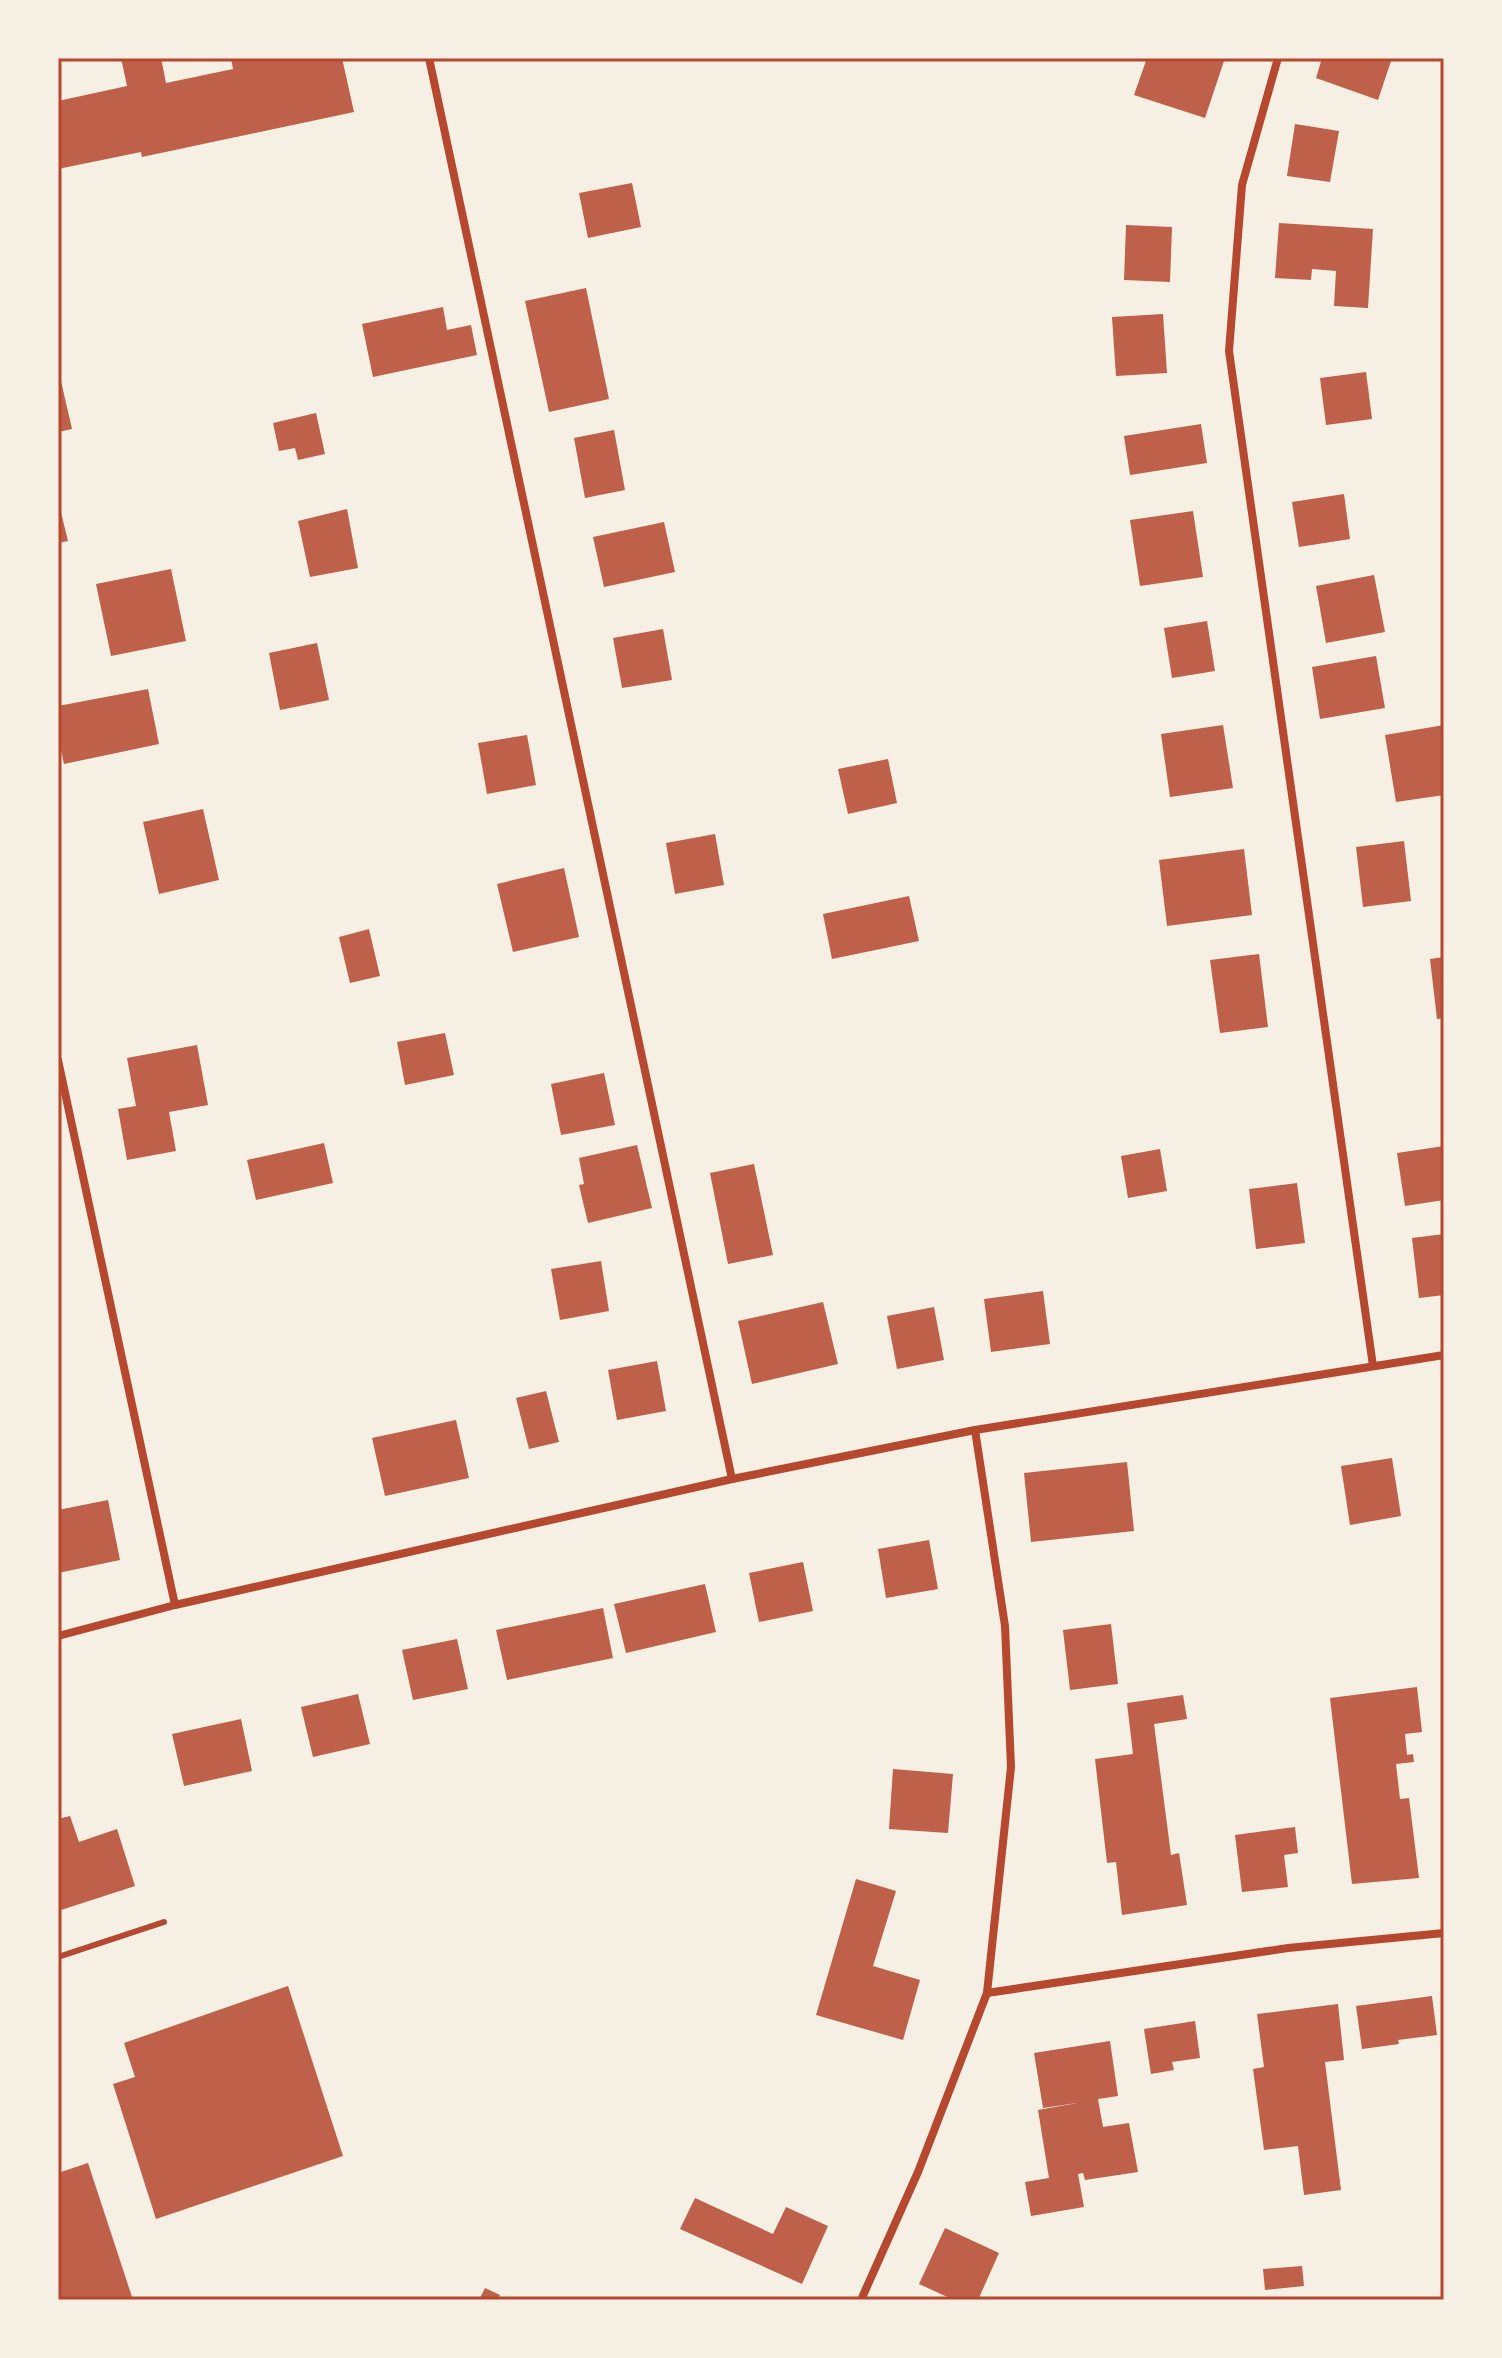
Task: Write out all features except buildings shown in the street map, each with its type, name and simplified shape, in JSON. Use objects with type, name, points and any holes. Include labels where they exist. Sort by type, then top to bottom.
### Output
[{"type":"street","points":[[429,58],[732,1479]]},
{"type":"street","points":[[1278,58],[1242,185],[1229,351],[1373,1366]]},
{"type":"street","points":[[58,1060],[175,1605]]},
{"type":"street","points":[[58,1636],[175,1605],[732,1479],[975,1430],[1444,1355]]},
{"type":"street","points":[[861,2300],[918,2172],[987,1993],[1011,1767],[1005,1626],[975,1430]]},
{"type":"street","points":[[987,1993],[1288,1948],[1444,1933]]},
{"type":"lane","points":[[58,1957],[164,1922]]}]
